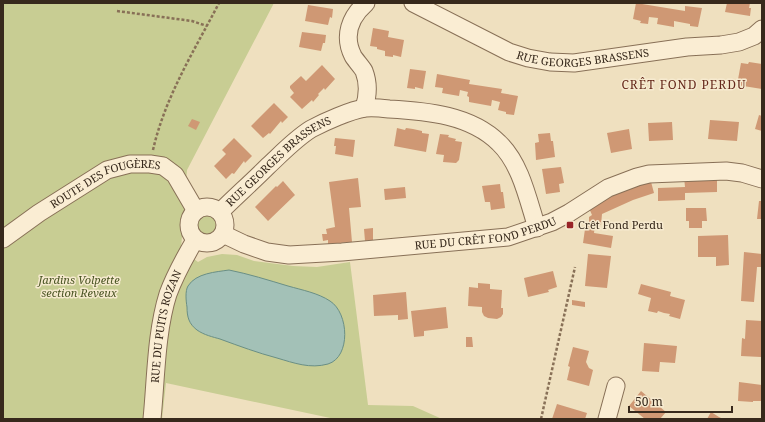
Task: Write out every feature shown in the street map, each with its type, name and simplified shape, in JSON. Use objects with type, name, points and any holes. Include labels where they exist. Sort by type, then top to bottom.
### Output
[{"type":"street","points":[[364,108],[368,96],[367,84],[364,72],[354,57],[349,45],[348,34],[357,10],[366,3]]},
{"type":"street","name":"RUE GEORGES BRASSENS","points":[[413,3],[509,52],[528,58],[550,62],[574,62],[688,47],[721,45],[738,42],[754,36],[762,29]]},
{"type":"street","name":"RUE GEORGES BRASSENS","points":[[220,212],[301,136],[321,124],[364,108],[406,109],[459,119],[480,128],[500,143],[520,178],[537,228]]},
{"type":"street","name":"ROUTE DES FOUGÈRES","points":[[3,239],[40,213],[107,170],[130,164],[150,164],[163,166],[176,175],[196,211]]},
{"type":"street","name":"RUE DU CRÊT FOND PERDU","points":[[223,234],[244,244],[267,252],[289,255],[342,252],[508,237],[537,228],[569,213],[608,188],[649,174],[726,171],[742,173],[762,179]]},
{"type":"street","points":[[211,207],[220,212],[224,220],[223,234],[216,241],[211,243],[195,240],[188,225],[189,220],[196,211],[200,208],[211,207]]},
{"type":"street","name":"RUE DU PUITS ROZAN","points":[[152,419],[163,316],[174,280],[195,240]]},
{"type":"street","points":[[607,419],[616,386]]},
{"type":"path","points":[[150,164],[163,113],[179,78],[219,3]]},
{"type":"path","points":[[117,11],[184,20],[207,26]]},
{"type":"path","points":[[541,419],[575,267]]},
{"type":"green space","name":"Jardins Volpette section Reveux","points":[[3,3],[274,3],[187,170],[181,249],[198,262],[207,257],[222,254],[237,255],[254,261],[293,266],[317,267],[350,262],[368,405],[413,406],[442,419],[335,419],[166,383],[162,419],[3,419]]},
{"type":"green space","points":[[206,215],[213,218],[216,225],[213,232],[206,235],[199,232],[196,225],[199,218]]},
{"type":"water","points":[[229,270],[310,292],[330,301],[341,315],[344,324],[344,344],[341,353],[335,360],[328,364],[308,366],[263,354],[206,335],[197,330],[190,323],[188,317],[186,291],[188,286],[196,278],[201,276]]},
{"type":"building","points":[[636,3],[685,11],[685,6],[702,8],[698,27],[674,21],[674,27],[657,24],[658,18],[649,17],[648,24],[640,23],[641,21],[633,19]]},
{"type":"building","points":[[727,3],[750,3],[750,16],[725,12]]},
{"type":"building","points":[[308,5],[333,9],[332,18],[330,17],[328,25],[305,21]]},
{"type":"building","points":[[373,28],[389,31],[388,37],[404,40],[401,57],[393,55],[393,57],[385,56],[385,51],[377,49],[377,47],[370,46]]},
{"type":"building","points":[[302,32],[326,35],[325,43],[323,43],[321,51],[299,47]]},
{"type":"building","points":[[749,62],[762,64],[762,89],[737,85],[741,63],[748,64]]},
{"type":"building","points":[[322,65],[335,79],[325,90],[324,88],[318,94],[319,95],[313,102],[312,100],[302,109],[290,97],[294,93],[290,86],[301,76],[306,81]]},
{"type":"building","points":[[410,69],[426,71],[423,89],[415,87],[415,89],[407,88]]},
{"type":"building","points":[[437,74],[470,80],[469,84],[502,89],[501,93],[518,96],[514,115],[506,114],[506,112],[498,110],[500,102],[492,100],[491,106],[469,102],[469,97],[467,96],[468,92],[460,90],[459,96],[442,93],[443,88],[435,87]]},
{"type":"building","points":[[274,103],[288,117],[282,123],[281,121],[270,134],[269,133],[263,138],[251,126]]},
{"type":"building","points":[[759,115],[762,116],[762,131],[755,129]]},
{"type":"building","points":[[192,119],[200,122],[196,130],[188,126]]},
{"type":"building","points":[[710,120],[739,122],[737,141],[708,139]]},
{"type":"building","points":[[672,122],[673,140],[649,141],[648,123]]},
{"type":"building","points":[[397,128],[405,130],[406,128],[413,129],[429,134],[426,152],[394,146]]},
{"type":"building","points":[[629,129],[632,149],[611,153],[607,133]]},
{"type":"building","points":[[550,133],[551,141],[553,141],[555,157],[536,160],[535,143],[539,142],[538,134]]},
{"type":"building","points":[[440,134],[449,135],[448,137],[456,139],[455,141],[462,142],[459,160],[456,163],[443,162],[444,155],[436,154]]},
{"type":"building","points":[[234,138],[252,156],[245,163],[244,161],[234,174],[232,173],[226,179],[214,166],[226,154],[222,150]]},
{"type":"building","points":[[335,138],[355,140],[353,157],[335,154]]},
{"type":"building","points":[[561,167],[564,183],[559,184],[560,192],[546,194],[542,169]]},
{"type":"building","points":[[717,176],[717,192],[685,193],[685,200],[658,201],[658,188],[685,187],[684,177]]},
{"type":"building","points":[[358,178],[361,207],[349,208],[352,242],[328,244],[328,240],[323,241],[322,234],[327,234],[326,229],[335,227],[329,182]]},
{"type":"building","points":[[650,178],[654,193],[633,200],[602,214],[601,225],[595,224],[594,233],[613,236],[611,248],[583,243],[586,222],[589,222],[589,217],[592,215],[589,208],[597,200]]},
{"type":"building","points":[[283,181],[295,195],[268,221],[255,207]]},
{"type":"building","points":[[500,184],[501,192],[503,192],[505,208],[491,210],[490,202],[485,202],[482,186]]},
{"type":"building","points":[[405,187],[406,198],[385,200],[384,189]]},
{"type":"building","points":[[759,201],[762,201],[762,219],[757,219]]},
{"type":"building","points":[[686,208],[706,208],[707,221],[702,221],[702,228],[689,228],[689,221],[686,221]]},
{"type":"building","points":[[373,228],[373,240],[365,241],[364,229]]},
{"type":"building","points":[[728,235],[729,265],[716,266],[716,257],[698,257],[698,236]]},
{"type":"building","points":[[744,252],[762,254],[762,267],[757,267],[754,302],[741,301]]},
{"type":"building","points":[[588,254],[611,256],[607,288],[585,286]]},
{"type":"building","points":[[553,271],[557,287],[548,290],[549,292],[528,297],[524,278]]},
{"type":"building","points":[[478,283],[490,284],[490,289],[502,290],[501,308],[503,308],[503,314],[501,317],[497,319],[488,318],[484,316],[482,307],[468,306],[469,287],[478,288]]},
{"type":"building","points":[[641,284],[671,292],[670,296],[685,300],[680,319],[669,316],[670,314],[658,311],[657,313],[648,311],[651,298],[638,294]]},
{"type":"building","points":[[406,292],[408,319],[398,320],[398,315],[374,316],[373,295]]},
{"type":"building","points":[[572,300],[585,302],[585,307],[572,305]]},
{"type":"building","points":[[446,307],[448,328],[424,331],[424,336],[414,337],[411,311]]},
{"type":"building","points":[[746,320],[762,321],[761,357],[741,356],[742,338],[745,339]]},
{"type":"building","points":[[466,337],[472,337],[473,347],[466,347]]},
{"type":"building","points":[[644,343],[677,346],[675,363],[660,362],[659,372],[642,371]]},
{"type":"building","points":[[573,347],[589,351],[586,362],[589,368],[593,370],[589,386],[567,380],[570,367],[568,366]]},
{"type":"building","points":[[739,382],[762,385],[762,401],[738,401]]},
{"type":"building","points":[[641,391],[666,412],[660,419],[645,419],[629,406]]},
{"type":"building","points":[[557,404],[587,413],[585,419],[552,419]]},
{"type":"building","points":[[711,412],[719,417],[723,419],[707,419]]},
{"type":"place","name":"Crêt Fond Perdu","points":[[570,225]]},
{"type":"district","name":"CRÊT FOND PERDU","points":[[684,85]]}]
